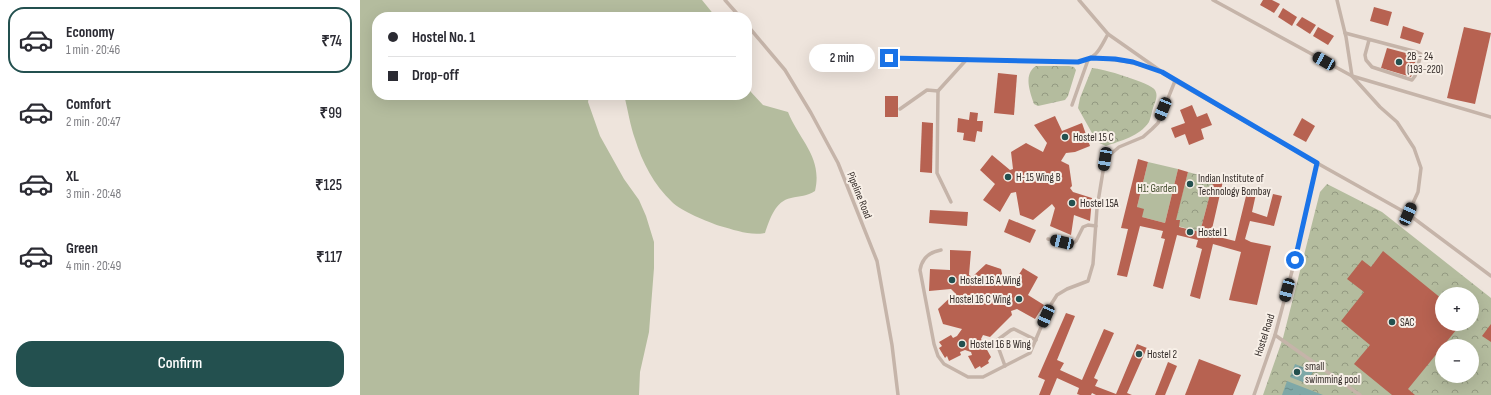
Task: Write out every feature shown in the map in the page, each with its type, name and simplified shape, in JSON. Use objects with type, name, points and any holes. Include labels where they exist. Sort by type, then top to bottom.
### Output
[{"type":"lane","points":[[724,0],[735,12]]},
{"type":"lane","points":[[1079,0],[1108,34],[1162,72],[1317,163],[1408,214],[1491,276]]},
{"type":"lane","points":[[1213,0],[1352,76],[1491,117]]},
{"type":"lane","points":[[1336,0],[1345,33],[1352,76],[1380,107],[1397,122],[1414,148],[1421,168],[1418,192],[1408,214]]},
{"type":"lane","name":"Pipeline Road","points":[[752,31],[785,70],[812,114],[838,163],[877,261],[892,345],[898,395]]},
{"type":"lane","points":[[1345,33],[1421,54],[1415,76],[1412,80],[1372,67],[1366,60],[1365,55],[1369,40]]},
{"type":"lane","points":[[1072,105],[1090,59],[1098,54],[1108,34]]},
{"type":"lane","points":[[889,58],[1078,62],[1090,59],[1115,59],[1133,62],[1162,72]]},
{"type":"lane","points":[[951,202],[937,173],[938,91],[967,59]]},
{"type":"lane","points":[[941,250],[931,252],[922,262],[920,270],[934,344],[938,356],[944,364],[968,377],[983,377],[1030,353],[1050,306],[1057,295],[1088,280],[1093,264],[1096,226],[1105,159],[1119,147],[1143,136],[1158,123],[1175,80]]},
{"type":"lane","points":[[900,109],[927,90],[938,91]]},
{"type":"lane","name":"Hostel Road","points":[[1254,395],[1275,335],[1295,260],[1317,163]]},
{"type":"lane","points":[[1048,239],[1071,245],[1076,241],[1083,227],[1088,225],[1096,226]]},
{"type":"lane","points":[[1005,366],[996,342],[1014,329],[1036,340]]},
{"type":"lane","points":[[1275,335],[1360,395]]},
{"type":"green space","points":[[360,0],[702,0],[712,12],[372,12],[372,100],[588,100],[600,136],[624,179],[639,200],[646,216],[654,242],[654,268],[649,332],[640,372],[639,395],[360,395]]},
{"type":"green space","points":[[1036,66],[1074,67],[1076,70],[1068,96],[1065,100],[1038,106],[1034,104],[1029,89],[1029,78],[1032,69]]},
{"type":"green space","points":[[1092,68],[1115,73],[1136,80],[1152,87],[1155,90],[1156,98],[1150,120],[1145,127],[1129,137],[1106,146],[1097,142],[1078,108],[1080,98]]},
{"type":"green space","points":[[752,93],[763,105],[788,112],[813,158],[817,179],[815,191],[806,195],[785,200],[781,203],[774,211],[765,233],[754,234],[720,226],[688,212],[672,202],[649,173],[641,156],[625,100],[752,100]]},
{"type":"green space","name":"H1: Garden","points":[[1148,162],[1178,169],[1165,223],[1142,217],[1137,207]]},
{"type":"green space","points":[[1188,172],[1214,179],[1200,232],[1174,225]]},
{"type":"green space","points":[[1327,184],[1382,212],[1477,287],[1435,287],[1435,331],[1479,331],[1479,289],[1491,298],[1491,395],[1263,395],[1283,338],[1320,192]]},
{"type":"water","points":[[1295,364],[1313,371],[1308,384],[1290,377]]},
{"type":"water","points":[[1287,381],[1323,395],[1282,395]]},
{"type":"building","points":[[1263,0],[1272,0],[1280,4],[1274,13],[1260,5]]},
{"type":"building","points":[[1374,7],[1392,12],[1388,26],[1370,21]]},
{"type":"building","points":[[1283,8],[1297,17],[1292,26],[1278,17]]},
{"type":"building","points":[[1302,17],[1316,25],[1310,34],[1296,25]]},
{"type":"building","points":[[1403,26],[1424,33],[1420,44],[1400,38]]},
{"type":"building","points":[[1318,27],[1334,36],[1328,45],[1313,36]]},
{"type":"building","points":[[1464,27],[1491,33],[1475,104],[1447,98]]},
{"type":"building","name":"2B - 24 (193-220)","points":[[1387,48],[1417,56],[1411,77],[1381,68]]},
{"type":"building","points":[[998,73],[1017,75],[1014,115],[994,113]]},
{"type":"building","points":[[885,96],[898,96],[898,117],[885,117]]},
{"type":"building","points":[[1192,105],[1197,117],[1207,113],[1212,125],[1201,129],[1204,139],[1189,145],[1185,134],[1175,138],[1171,128],[1185,123],[1180,110]]},
{"type":"building","points":[[970,112],[978,113],[977,121],[983,121],[982,132],[977,131],[975,142],[963,140],[964,133],[957,132],[958,118],[969,120]]},
{"type":"building","points":[[1055,116],[1062,131],[1082,123],[1090,146],[1075,152],[1066,153],[1061,161],[1069,165],[1072,186],[1070,188],[1073,192],[1092,198],[1090,221],[1074,215],[1071,235],[1050,226],[1055,208],[1052,204],[1033,220],[1020,215],[1016,192],[1011,193],[1000,212],[983,200],[995,184],[980,170],[992,155],[1010,170],[1013,169],[1011,152],[1026,143],[1043,152],[1047,143],[1034,125]]},
{"type":"building","points":[[1302,118],[1315,126],[1306,142],[1293,135]]},
{"type":"building","points":[[922,122],[933,123],[932,173],[920,172]]},
{"type":"building","name":"Hostel 1","points":[[1138,159],[1148,162],[1137,207],[1144,209],[1142,217],[1165,223],[1178,169],[1188,172],[1176,220],[1180,220],[1179,227],[1200,232],[1214,179],[1223,181],[1212,229],[1217,230],[1215,236],[1235,241],[1247,192],[1256,194],[1252,212],[1267,217],[1273,194],[1282,196],[1274,226],[1250,221],[1245,239],[1251,242],[1271,246],[1257,305],[1229,300],[1241,252],[1213,244],[1200,299],[1190,296],[1202,249],[1196,247],[1198,240],[1177,235],[1163,289],[1153,286],[1165,239],[1161,238],[1163,231],[1140,226],[1127,277],[1117,275],[1128,229],[1121,228]]},
{"type":"building","points":[[930,210],[968,212],[967,226],[929,223]]},
{"type":"building","points":[[1009,219],[1036,230],[1030,243],[1004,232]]},
{"type":"building","points":[[950,250],[971,251],[969,275],[972,277],[986,264],[1001,269],[1005,286],[1013,284],[1023,268],[1038,277],[1028,295],[1044,305],[1035,319],[1017,309],[1011,311],[1012,315],[990,337],[983,335],[981,339],[991,357],[988,361],[989,363],[981,368],[980,366],[975,369],[968,356],[972,355],[971,352],[965,350],[960,352],[961,355],[949,361],[947,356],[945,358],[939,348],[942,346],[939,342],[951,335],[953,338],[957,336],[962,329],[943,324],[938,309],[955,293],[951,289],[929,291],[930,269],[950,270]]},
{"type":"building","name":"SAC","points":[[1383,251],[1435,293],[1435,331],[1455,331],[1449,339],[1435,339],[1435,356],[1408,389],[1415,395],[1392,395],[1354,364],[1370,345],[1341,321],[1364,292],[1347,279],[1362,260],[1371,267]]},
{"type":"building","name":"Hostel 2","points":[[1066,313],[1075,316],[1057,360],[1064,363],[1060,370],[1082,380],[1104,329],[1114,333],[1094,378],[1098,380],[1095,386],[1116,394],[1137,344],[1147,348],[1127,393],[1132,395],[1096,395],[1092,393],[1091,395],[1080,395],[1077,394],[1079,388],[1057,378],[1050,395],[1039,395],[1045,380],[1038,377]]},
{"type":"building","points":[[1491,324],[1491,342],[1482,336]]},
{"type":"building","points":[[1199,359],[1241,375],[1233,395],[1185,395]]},
{"type":"building","name":"Hostel 2","points":[[1168,362],[1177,366],[1165,395],[1155,395]]},
{"type":"place","name":"2B - 24 (193-220)","points":[[1399,62]]},
{"type":"place","name":"Hostel 15 C","points":[[1065,137]]},
{"type":"place","name":"H-15 Wing B","points":[[1008,177]]},
{"type":"place","name":"Indian Institute of Technology Bombay","points":[[1190,184]]},
{"type":"place","name":"Hostel 15A","points":[[1072,203]]},
{"type":"place","name":"Hostel 1","points":[[1190,232]]},
{"type":"place","name":"Hostel 16 A Wing","points":[[952,280]]},
{"type":"place","name":"Hostel 16 C Wing","points":[[1019,299]]},
{"type":"place","name":"SAC","points":[[1392,322]]},
{"type":"place","name":"Hostel 16 B Wing","points":[[962,344]]},
{"type":"place","name":"Hostel 2","points":[[1139,354]]},
{"type":"place","name":"small swimming pool","points":[[1297,372]]},
{"type":"route","points":[[889,58],[1078,62],[1091,58],[1115,59],[1133,62],[1162,72],[1317,163],[1295,260]]}]
